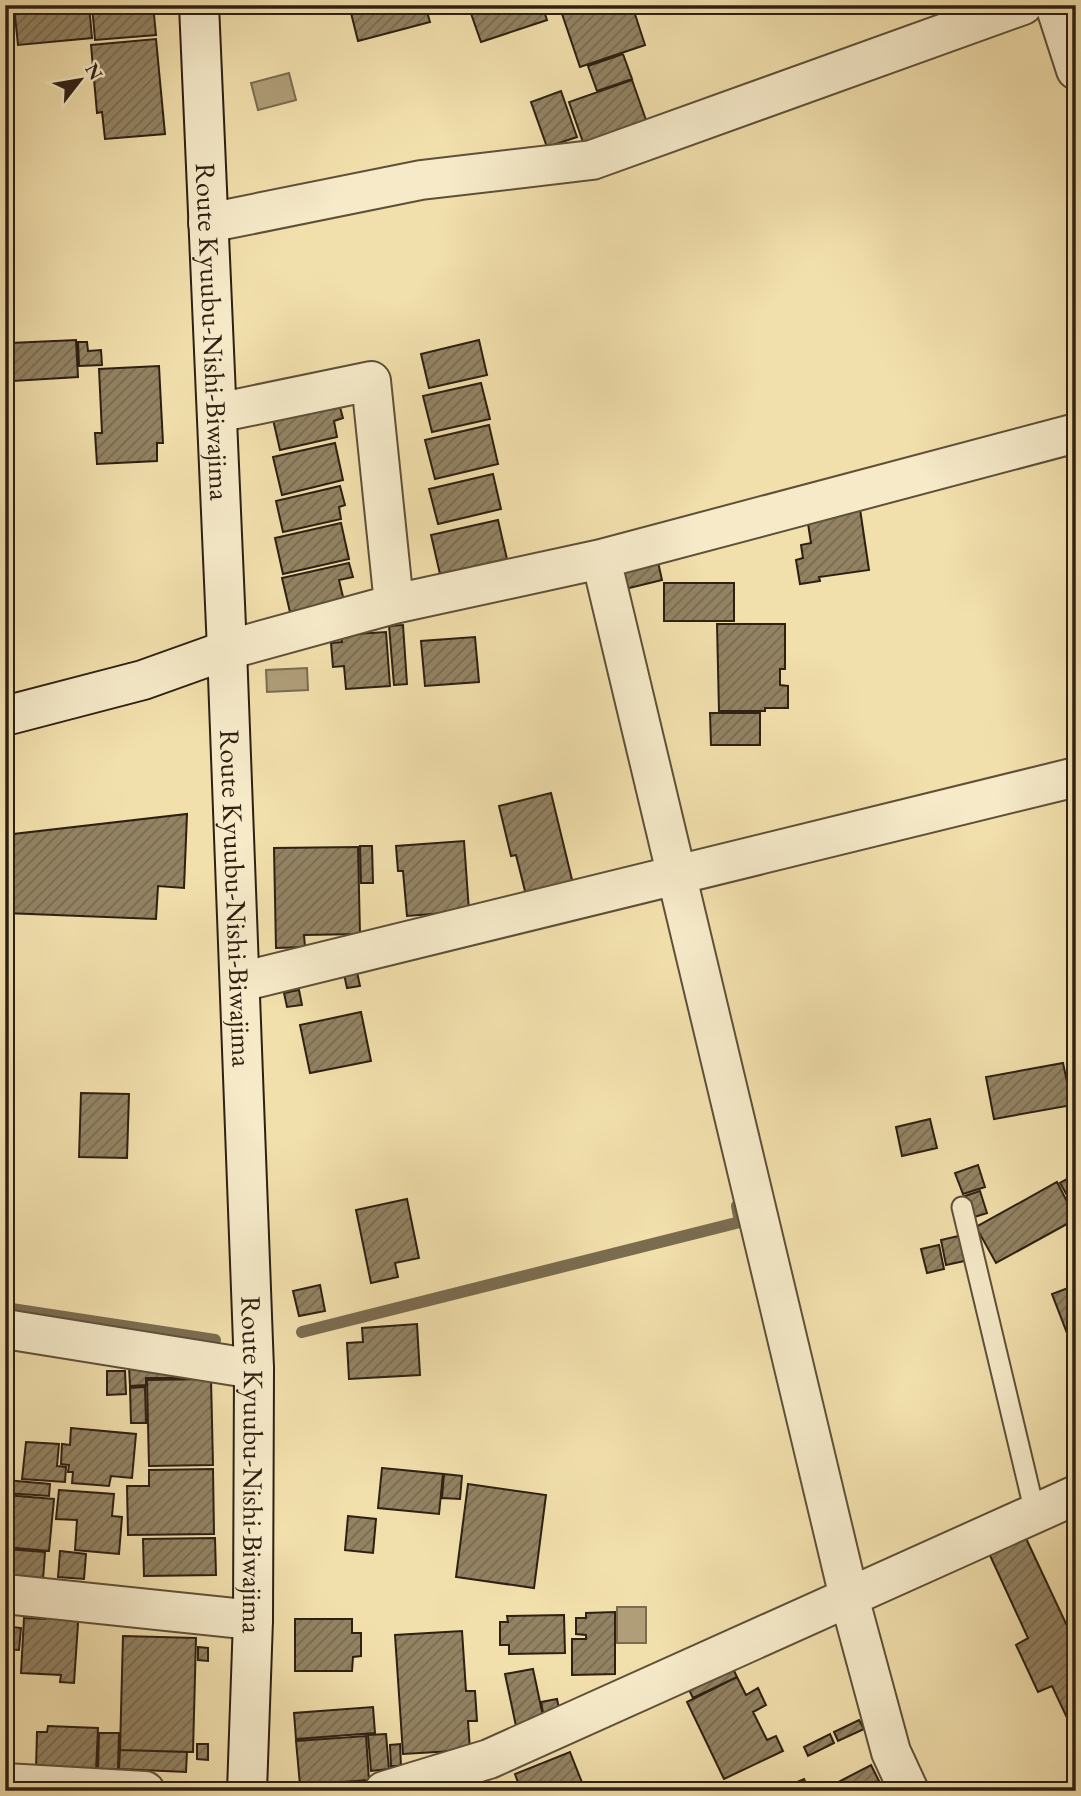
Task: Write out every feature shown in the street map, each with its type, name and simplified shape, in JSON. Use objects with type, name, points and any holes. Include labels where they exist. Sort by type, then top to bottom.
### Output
[{"type":"street","name":"Route Kyuubu-Nishi-Biwajima","points":[[199,5],[254,1369],[253,1620],[247,1791]]},
{"type":"street","points":[[208,223],[421,180],[592,160],[1023,5]]},
{"type":"street","points":[[1055,5],[1076,70]]},
{"type":"street","points":[[217,413],[371,381],[394,604]]},
{"type":"street","points":[[5,716],[143,680],[227,650],[394,604],[601,559],[1076,433]]},
{"type":"street","points":[[601,559],[849,1597],[891,1752],[909,1791]]},
{"type":"street","points":[[240,982],[1076,777]]},
{"type":"street","points":[[5,1329],[254,1369]]},
{"type":"street","points":[[384,1791],[485,1775],[849,1597],[1076,1494]]},
{"type":"street","points":[[5,1594],[253,1620]]},
{"type":"street","points":[[5,1783],[145,1791]]},
{"type":"lane","points":[[962,1208],[1035,1513]]},
{"type":"shaded area","points":[[289,73],[296,100],[258,110],[251,83]]},
{"type":"shaded area","points":[[307,668],[308,690],[267,692],[266,670]]},
{"type":"shaded area","points":[[617,1607],[646,1607],[646,1643],[617,1643]]},
{"type":"building","points":[[89,5],[92,38],[18,45],[14,6]]},
{"type":"building","points":[[92,5],[153,5],[156,35],[95,40]]},
{"type":"building","points":[[349,5],[425,5],[430,22],[358,41]]},
{"type":"building","points":[[468,5],[542,5],[547,20],[481,42]]},
{"type":"building","points":[[559,5],[632,5],[645,45],[580,67]]},
{"type":"building","points":[[156,39],[165,134],[105,139],[102,112],[97,113],[91,45]]},
{"type":"building","points":[[623,54],[632,79],[597,91],[588,66]]},
{"type":"building","points":[[632,80],[647,123],[584,145],[569,102]]},
{"type":"building","points":[[561,91],[577,137],[547,147],[531,102]]},
{"type":"building","points":[[76,340],[78,377],[13,381],[11,343]]},
{"type":"building","points":[[479,340],[487,375],[429,388],[421,354]]},
{"type":"building","points":[[78,342],[87,342],[88,351],[101,350],[102,365],[79,366]]},
{"type":"building","points":[[159,366],[163,443],[157,443],[157,461],[97,464],[95,433],[102,433],[99,369]]},
{"type":"building","points":[[481,383],[490,419],[432,432],[423,396]]},
{"type":"building","points":[[338,400],[343,418],[334,421],[337,437],[280,450],[272,415]]},
{"type":"building","points":[[489,425],[498,464],[435,479],[425,440]]},
{"type":"building","points":[[335,443],[343,480],[282,495],[273,457]]},
{"type":"building","points":[[493,474],[501,509],[438,524],[429,489]]},
{"type":"building","points":[[340,486],[345,505],[339,507],[341,519],[283,532],[276,501]]},
{"type":"building","points":[[860,509],[869,570],[819,577],[820,581],[800,584],[796,560],[803,558],[801,545],[811,543],[807,517]]},
{"type":"building","points":[[498,520],[507,559],[440,574],[431,535]]},
{"type":"building","points":[[341,523],[349,559],[283,574],[275,538]]},
{"type":"building","points":[[658,562],[662,580],[625,589],[620,571]]},
{"type":"building","points":[[349,563],[353,577],[339,580],[344,601],[290,612],[282,578]]},
{"type":"building","points":[[664,583],[734,583],[734,621],[664,621]]},
{"type":"building","points":[[717,624],[785,624],[785,669],[780,669],[780,685],[788,686],[788,708],[719,711]]},
{"type":"building","points":[[403,625],[407,684],[394,685],[389,626]]},
{"type":"building","points":[[386,632],[390,686],[346,689],[344,666],[333,667],[331,643],[342,642],[341,635]]},
{"type":"building","points":[[475,637],[479,682],[425,686],[421,641]]},
{"type":"building","points":[[710,713],[760,713],[760,745],[711,745]]},
{"type":"building","points":[[551,793],[574,888],[527,899],[516,855],[511,856],[499,806]]},
{"type":"building","points":[[187,814],[184,888],[158,886],[156,919],[5,913],[5,835]]},
{"type":"building","points":[[464,841],[469,911],[407,916],[403,871],[398,871],[396,846]]},
{"type":"building","points":[[360,846],[372,846],[373,883],[361,883]]},
{"type":"building","points":[[358,847],[360,934],[304,935],[305,947],[276,948],[274,848]]},
{"type":"building","points":[[357,972],[360,986],[347,988],[344,974]]},
{"type":"building","points":[[299,990],[302,1005],[287,1007],[284,993]]},
{"type":"building","points":[[361,1012],[371,1061],[310,1073],[300,1025]]},
{"type":"building","points":[[1063,1063],[1072,1105],[994,1119],[986,1077]]},
{"type":"building","points":[[81,1093],[129,1094],[127,1158],[79,1157]]},
{"type":"building","points":[[930,1119],[937,1148],[902,1156],[896,1127]]},
{"type":"building","points":[[978,1165],[985,1187],[963,1194],[955,1173]]},
{"type":"building","points":[[1076,1174],[1076,1211],[1060,1183]]},
{"type":"building","points":[[1057,1182],[1076,1219],[996,1263],[976,1227]]},
{"type":"building","points":[[980,1191],[987,1213],[968,1219],[962,1197]]},
{"type":"building","points":[[407,1199],[419,1258],[395,1263],[398,1277],[371,1283],[356,1210]]},
{"type":"building","points":[[963,1235],[969,1260],[946,1265],[941,1240]]},
{"type":"building","points":[[939,1245],[944,1269],[927,1273],[921,1249]]},
{"type":"building","points":[[320,1285],[325,1311],[299,1316],[293,1291]]},
{"type":"building","points":[[1076,1285],[1076,1344],[1072,1346],[1052,1294]]},
{"type":"building","points":[[417,1324],[420,1375],[349,1379],[347,1343],[363,1342],[362,1328]]},
{"type":"building","points":[[129,1366],[190,1378],[146,1378],[146,1385],[130,1386]]},
{"type":"building","points":[[107,1371],[125,1371],[126,1394],[107,1395]]},
{"type":"building","points":[[211,1379],[213,1465],[149,1466],[147,1380]]},
{"type":"building","points":[[145,1387],[146,1423],[131,1423],[130,1388]]},
{"type":"building","points":[[71,1428],[136,1434],[132,1478],[111,1476],[109,1486],[72,1483],[73,1472],[68,1472],[69,1465],[61,1464],[62,1444],[70,1445]]},
{"type":"building","points":[[26,1442],[59,1444],[57,1466],[66,1467],[65,1482],[22,1479]]},
{"type":"building","points":[[382,1468],[443,1474],[439,1514],[378,1508]]},
{"type":"building","points":[[213,1469],[214,1534],[128,1535],[127,1486],[149,1486],[149,1470]]},
{"type":"building","points":[[444,1474],[462,1476],[460,1499],[442,1498]]},
{"type":"building","points":[[5,1480],[50,1484],[49,1496],[5,1493]]},
{"type":"building","points":[[468,1484],[546,1495],[534,1588],[456,1577]]},
{"type":"building","points":[[59,1490],[114,1494],[112,1516],[122,1517],[119,1554],[75,1550],[77,1520],[56,1519]]},
{"type":"building","points":[[5,1495],[54,1499],[49,1551],[5,1547]]},
{"type":"building","points":[[348,1516],[376,1519],[373,1553],[345,1550]]},
{"type":"building","points":[[1023,1532],[1076,1645],[1076,1719],[1069,1722],[1052,1686],[1038,1692],[1016,1645],[1028,1638],[987,1549]]},
{"type":"building","points":[[215,1538],[216,1575],[144,1576],[143,1539]]},
{"type":"building","points":[[5,1549],[45,1552],[43,1580],[5,1577]]},
{"type":"building","points":[[60,1551],[86,1554],[84,1579],[58,1577]]},
{"type":"building","points":[[47,1607],[79,1609],[74,1683],[60,1682],[61,1675],[21,1673],[24,1618],[46,1619]]},
{"type":"building","points":[[615,1612],[615,1674],[572,1675],[572,1639],[586,1639],[586,1635],[576,1634],[576,1618],[586,1618],[586,1613]]},
{"type":"building","points":[[564,1615],[565,1653],[509,1654],[509,1645],[500,1645],[500,1622],[508,1622],[507,1616]]},
{"type":"building","points":[[295,1619],[352,1619],[352,1633],[361,1633],[361,1656],[353,1657],[352,1671],[295,1671]]},
{"type":"building","points":[[5,1626],[21,1628],[19,1650],[5,1649]]},
{"type":"building","points":[[462,1631],[466,1691],[475,1691],[477,1721],[468,1721],[470,1750],[403,1754],[395,1635]]},
{"type":"building","points":[[123,1636],[196,1638],[193,1752],[120,1750]]},
{"type":"building","points":[[198,1647],[208,1648],[208,1661],[198,1660]]},
{"type":"building","points":[[730,1662],[737,1677],[693,1698],[686,1684]]},
{"type":"building","points":[[533,1669],[544,1721],[516,1726],[505,1674]]},
{"type":"building","points":[[737,1677],[746,1695],[758,1688],[766,1705],[753,1712],[767,1740],[776,1736],[783,1751],[724,1779],[687,1702]]},
{"type":"building","points":[[557,1699],[560,1714],[544,1718],[541,1702]]},
{"type":"building","points":[[373,1707],[375,1733],[296,1739],[294,1713]]},
{"type":"building","points":[[859,1720],[864,1729],[838,1741],[834,1732]]},
{"type":"building","points":[[48,1726],[98,1728],[96,1771],[36,1769],[37,1732],[47,1732]]},
{"type":"building","points":[[99,1733],[119,1733],[118,1769],[98,1769]]},
{"type":"building","points":[[386,1734],[389,1769],[371,1771],[368,1735]]},
{"type":"building","points":[[830,1734],[834,1743],[808,1756],[804,1747]]},
{"type":"building","points":[[366,1736],[369,1780],[300,1785],[296,1741]]},
{"type":"building","points":[[197,1744],[208,1744],[208,1760],[197,1759]]},
{"type":"building","points":[[400,1744],[401,1766],[391,1766],[390,1745]]},
{"type":"building","points":[[120,1750],[187,1752],[186,1772],[119,1769]]},
{"type":"building","points":[[570,1752],[583,1785],[567,1791],[521,1791],[515,1774]]},
{"type":"building","points":[[871,1765],[884,1791],[823,1791],[823,1790]]},
{"type":"building","points":[[804,1779],[809,1791],[777,1791]]},
{"type":"waterway","points":[[302,1332],[740,1222],[737,1206]]},
{"type":"waterway","points":[[5,1308],[215,1340]]}]
